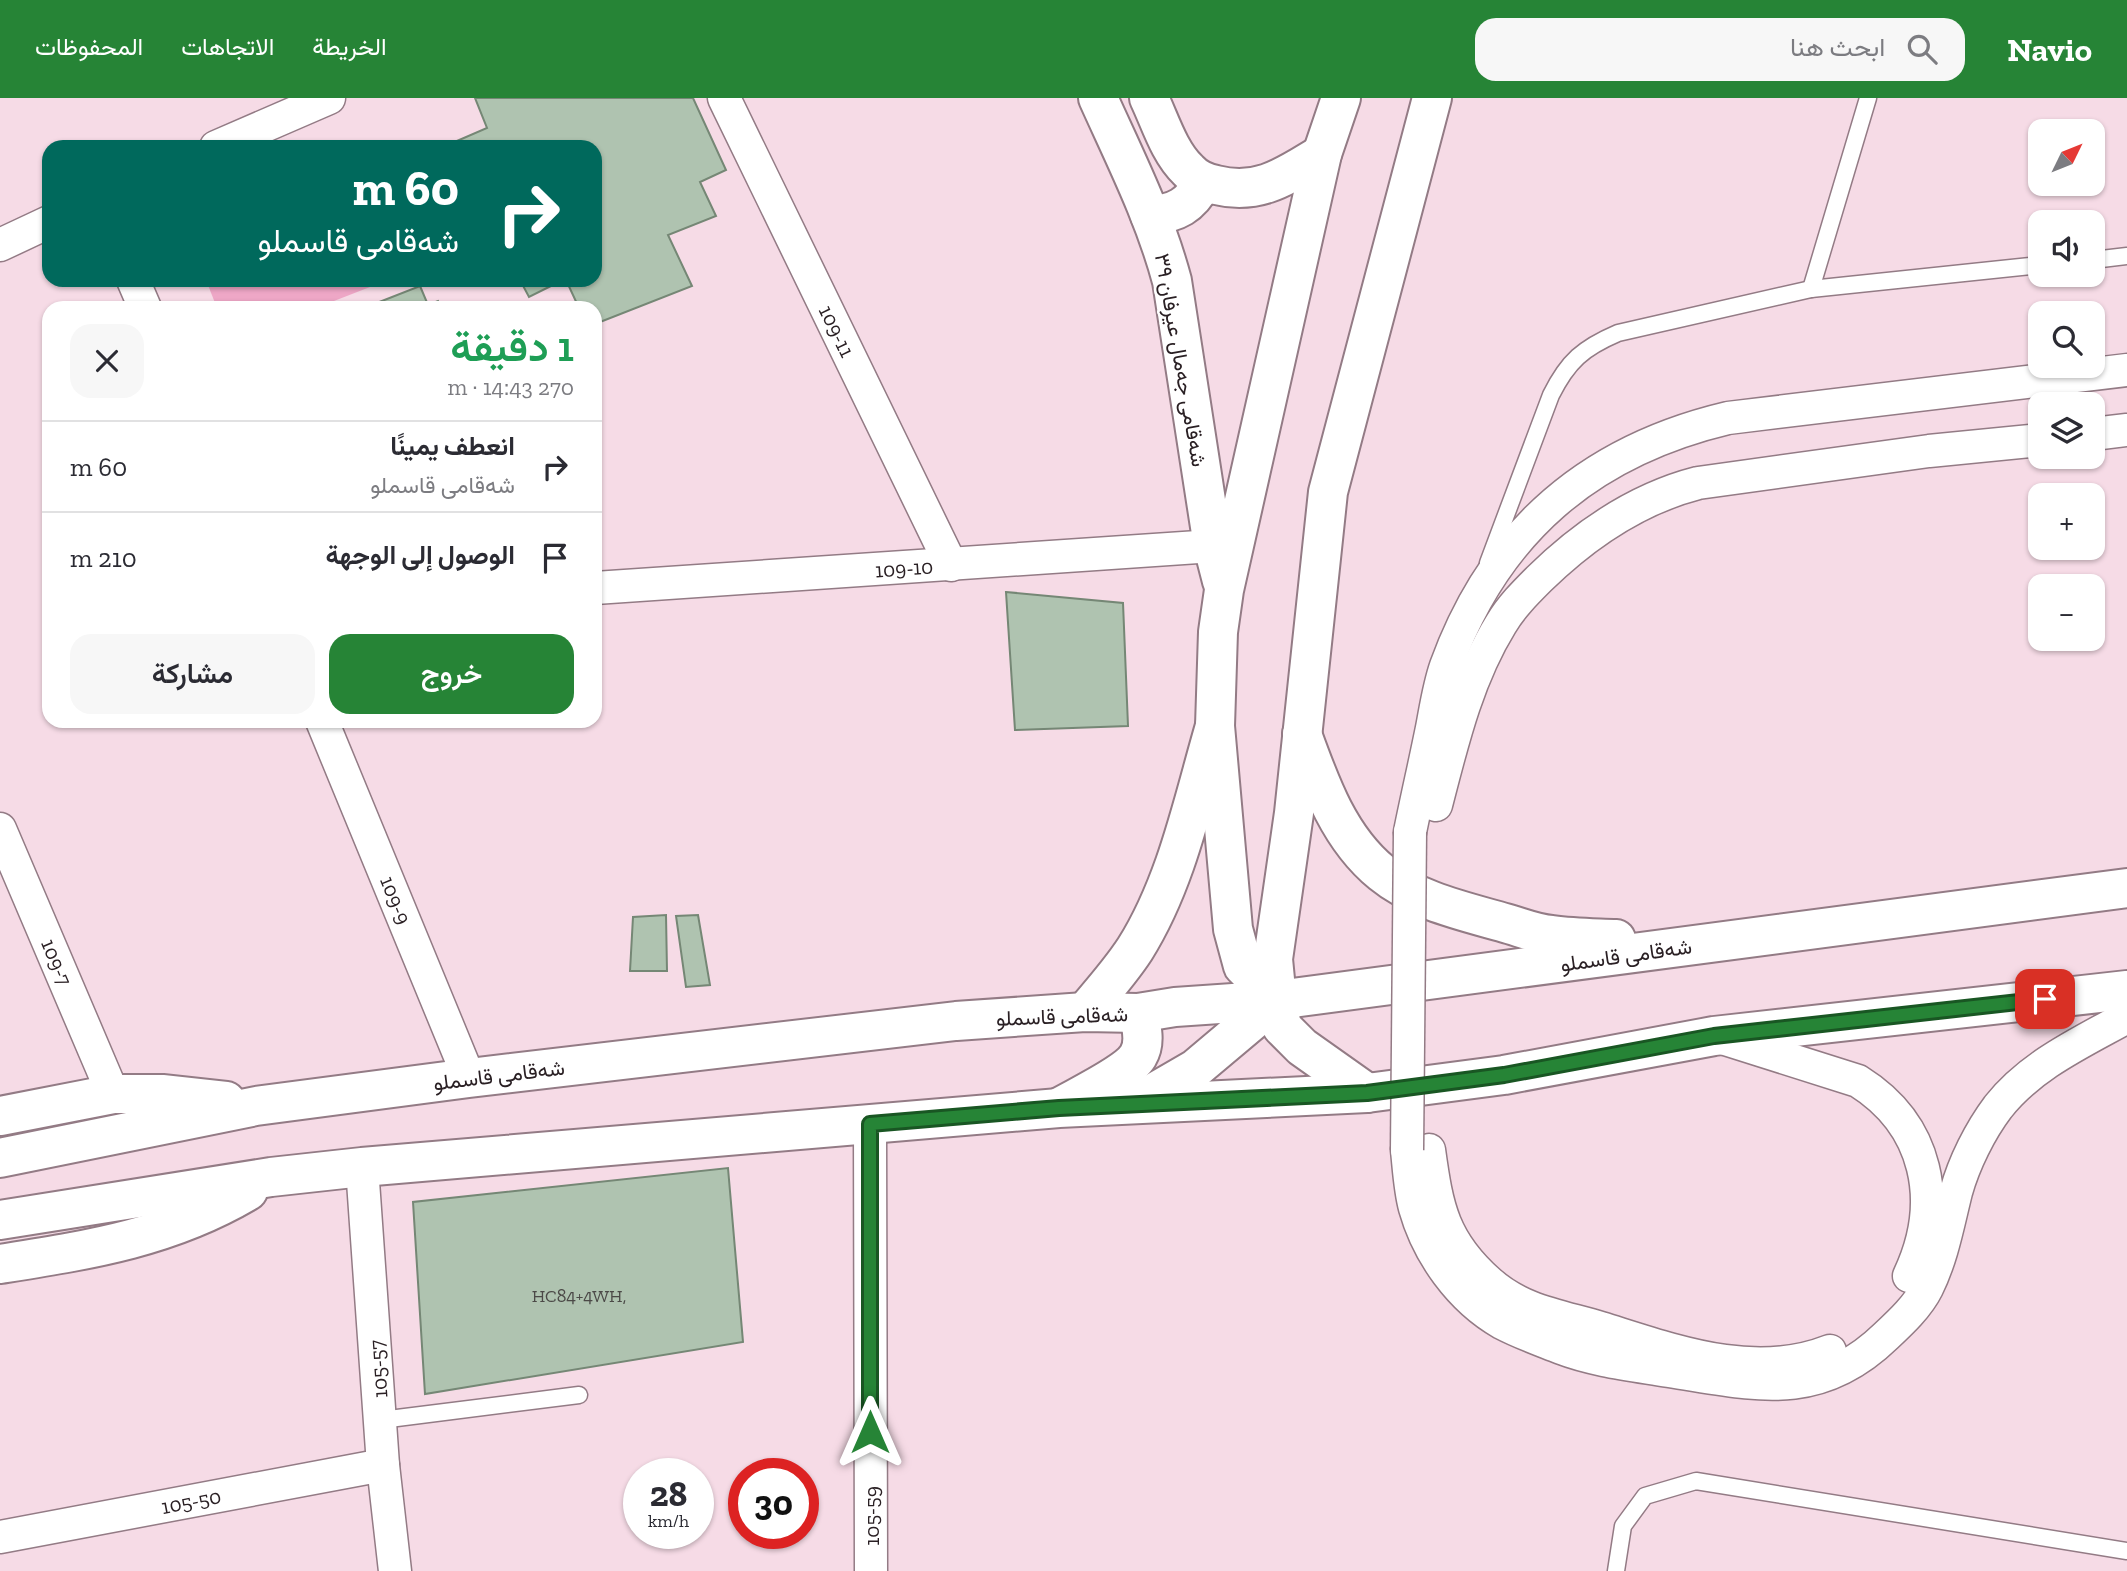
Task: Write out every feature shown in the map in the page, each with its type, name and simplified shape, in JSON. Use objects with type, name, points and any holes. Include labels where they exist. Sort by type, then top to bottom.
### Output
[{"type":"main road","name":"شەقامی جەمال عیرفان ٣٩","points":[[1098,98],[1150,215],[1172,281],[1213,546],[1224,590]]},
{"type":"main road","points":[[1149,98],[1173,149],[1187,170],[1203,182],[1248,189],[1268,184],[1322,154]]},
{"type":"main road","points":[[1277,1000],[1243,966],[1233,929],[1215,726],[1218,632],[1224,590],[1322,154],[1341,98]]},
{"type":"main road","points":[[1367,1093],[1303,1048],[1282,1027],[1273,959],[1303,734],[1328,492],[1432,98]]},
{"type":"main road","points":[[1150,215],[1177,211],[1188,204],[1203,182]]},
{"type":"main road","points":[[1084,1012],[1111,982],[1135,949],[1154,914],[1171,876],[1215,726]]},
{"type":"main road","points":[[1303,734],[1322,790],[1334,813],[1362,852],[1380,872],[1397,884],[1446,905],[1549,935],[1706,944]]},
{"type":"main road","name":"شەقامی قاسملو","points":[[0,1158],[256,1106],[469,1078],[956,1021],[1084,1012],[1138,1013],[1175,1007],[1277,1000],[2127,888]]},
{"type":"main road","points":[[0,1220],[271,1177],[362,1167],[1059,1108],[1367,1093],[1504,1075],[1714,1036],[2127,990]]},
{"type":"main road","points":[[1130,1106],[1195,1069],[1277,1000]]},
{"type":"main road","points":[[1059,1108],[1122,1071],[1138,1056],[1143,1037],[1138,1013]]},
{"type":"main road","points":[[0,1116],[113,1094],[162,1094],[256,1106]]},
{"type":"main road","points":[[0,1264],[93,1250],[141,1238],[188,1222],[271,1177]]},
{"type":"street","points":[[232,140],[329,98]]},
{"type":"street","name":"109-11","points":[[724,98],[951,565]]},
{"type":"street","points":[[0,245],[42,225]]},
{"type":"street","points":[[2127,370],[1728,418],[1669,434],[1604,466],[1554,502],[1515,542],[1482,589],[1445,668],[1419,832],[1418,1150],[1415,1207],[1433,1254],[1465,1292],[1501,1322],[1576,1354],[1756,1384],[1790,1384],[1821,1377],[1849,1365],[1881,1341],[1927,1288],[1944,1242],[1965,1168],[1999,1106],[2045,1064],[2127,1017]]},
{"type":"street","points":[[2105,433],[2127,430]]},
{"type":"street","points":[[1419,832],[1479,667],[1501,624],[1516,603],[1557,561],[1609,521],[1670,490],[1698,483],[2028,440]]},
{"type":"street","name":"109-10","points":[[602,588],[1213,546]]},
{"type":"street","name":"109-9","points":[[325,728],[469,1078]]},
{"type":"street","name":"109-7","points":[[0,829],[113,1094]]},
{"type":"street","points":[[1418,1150],[1444,1223],[1455,1244],[1506,1296],[1554,1317],[1712,1359],[1753,1364],[1775,1363],[1797,1361],[1828,1352],[1857,1336],[1875,1320],[1892,1303],[1906,1282],[1915,1263],[1925,1221],[1927,1200],[1922,1159],[1895,1111],[1858,1081],[1714,1036]]},
{"type":"street","name":"105-59","points":[[870,1124],[871,1571]]},
{"type":"street","name":"105-57","points":[[362,1167],[382,1420],[383,1465],[396,1571]]},
{"type":"street","name":"105-50","points":[[0,1537],[383,1465]]},
{"type":"lane","points":[[1811,289],[1868,98]]},
{"type":"lane","points":[[2105,259],[2127,256]]},
{"type":"lane","points":[[1470,612],[1551,395],[1561,374],[1576,357],[1594,343],[1618,333],[1811,289],[2028,266]]},
{"type":"lane","points":[[382,1420],[579,1395]]},
{"type":"lane","points":[[1616,1571],[1623,1525],[1645,1496],[1696,1481],[2127,1551]]},
{"type":"shaded area","points":[[209,287],[370,287],[334,301],[214,301]]},
{"type":"building","points":[[475,98],[693,98],[726,170],[700,182],[716,216],[668,235],[692,286],[602,321],[602,301],[576,301],[569,287],[602,287],[602,140],[459,140],[487,128]]},
{"type":"building","points":[[420,287],[426,301],[382,301]]},
{"type":"building","points":[[524,287],[549,287],[529,297]]},
{"type":"building","points":[[1006,592],[1123,603],[1128,726],[1015,730]]},
{"type":"building","points":[[666,915],[667,971],[630,971],[633,917]]},
{"type":"building","points":[[698,915],[710,985],[686,987],[676,916]]},
{"type":"building","points":[[728,1168],[743,1342],[425,1394],[413,1202]]},
{"type":"route","points":[[870,1432],[870,1124],[1059,1108],[1367,1093],[1504,1075],[1714,1036],[2045,999]]}]
